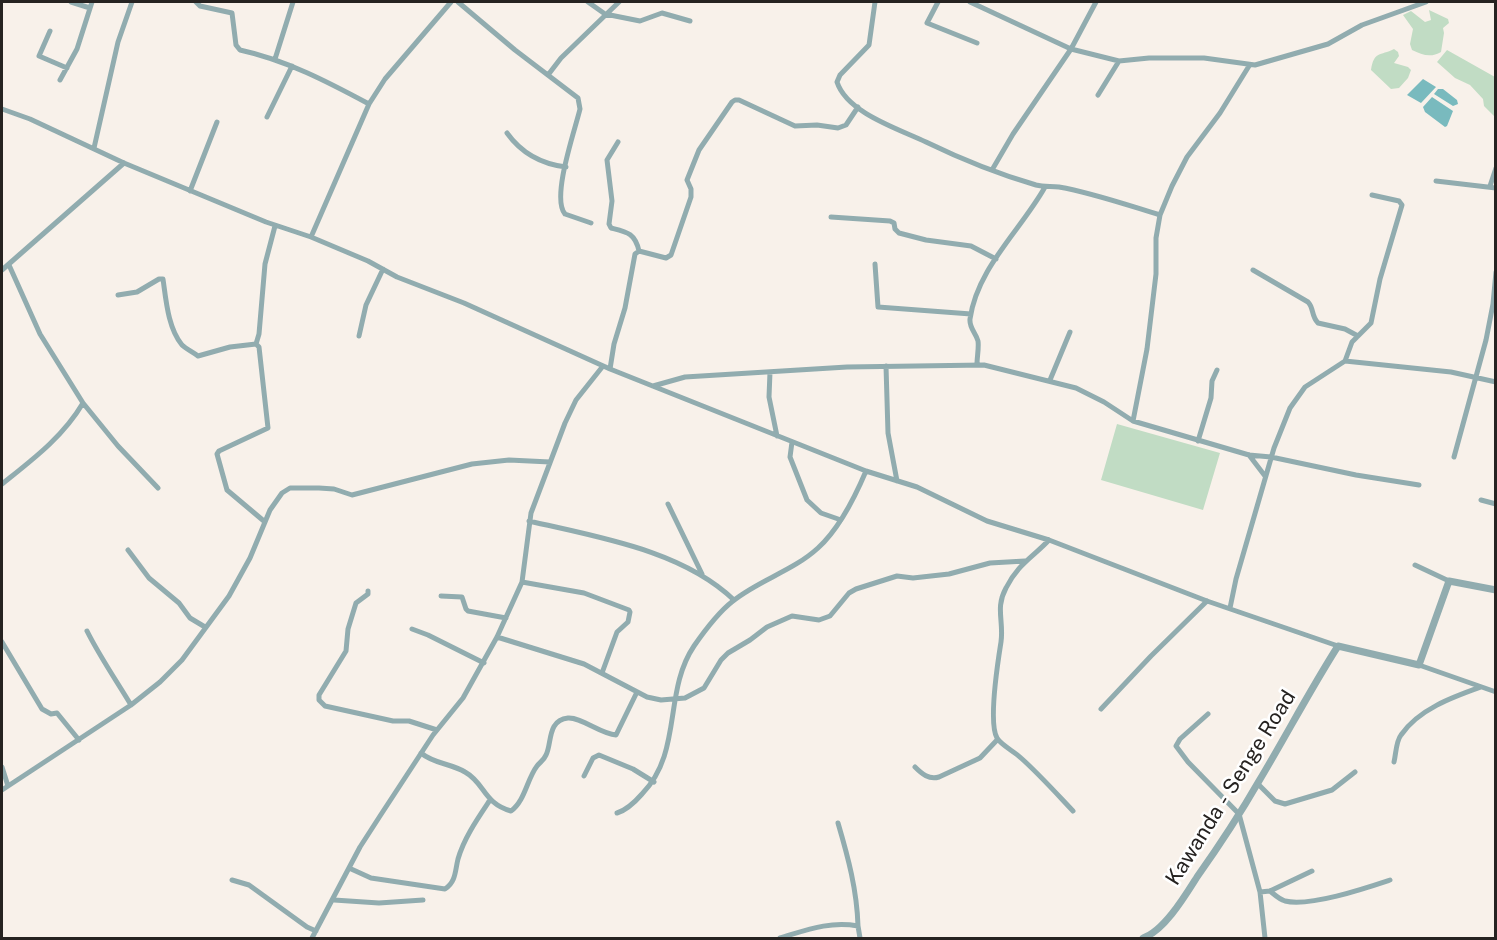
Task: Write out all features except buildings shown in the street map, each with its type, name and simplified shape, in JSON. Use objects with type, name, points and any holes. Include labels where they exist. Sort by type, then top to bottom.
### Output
[{"type":"street","points":[[60,80],[77,49],[91,5],[71,2]]},
{"type":"street","points":[[94,148],[118,42],[132,2]]},
{"type":"street","points":[[196,2],[200,6],[232,13],[237,48],[292,66],[369,104]]},
{"type":"street","points":[[275,59],[293,2]]},
{"type":"street","points":[[311,237],[369,104],[385,79],[451,2]]},
{"type":"street","points":[[458,2],[548,75],[574,93],[580,102],[561,184],[562,210],[565,214],[591,223]]},
{"type":"street","points":[[588,2],[605,14],[640,21],[662,14],[690,21]]},
{"type":"street","points":[[548,75],[561,58],[619,2]]},
{"type":"street","points":[[875,2],[869,45],[840,75],[837,82],[843,93],[858,107],[892,128],[954,156],[992,170],[1046,187],[1058,187],[1160,215]]},
{"type":"street","points":[[938,2],[927,23],[977,44]]},
{"type":"street","points":[[970,2],[1071,49],[1119,61],[1149,58],[1204,58],[1249,66],[1279,60],[1328,44],[1362,25],[1426,2]]},
{"type":"street","points":[[992,170],[1012,134],[1071,49],[1096,2]]},
{"type":"street","points":[[50,31],[39,56],[67,68]]},
{"type":"street","points":[[1098,95],[1119,61]]},
{"type":"street","points":[[267,117],[292,66]]},
{"type":"street","points":[[1133,421],[1147,349],[1160,215],[1187,157],[1220,113],[1249,66]]},
{"type":"street","points":[[639,251],[666,258],[671,255],[691,197],[691,189],[687,180],[693,163],[699,150],[733,101],[739,100],[795,126],[817,125],[838,128],[846,125],[858,107]]},
{"type":"street","points":[[2,109],[30,119],[124,163],[275,226],[311,237],[606,368],[866,471],[917,487],[987,521],[1049,540],[1208,601],[1338,646],[1419,665],[1496,692]]},
{"type":"street","points":[[190,190],[217,122]]},
{"type":"street","points":[[507,134],[519,147],[540,161],[566,167]]},
{"type":"street","points":[[618,142],[607,160],[612,201],[609,225],[611,228],[631,233],[636,239],[639,251]]},
{"type":"street","points":[[2,270],[124,163]]},
{"type":"street","points":[[1436,181],[1493,187],[1496,168]]},
{"type":"street","points":[[977,364],[978,344],[970,325],[980,285],[1046,187]]},
{"type":"street","points":[[1345,361],[1349,348],[1371,323],[1382,269],[1402,204],[1399,201],[1372,195]]},
{"type":"street","points":[[831,217],[892,221],[899,232],[926,240],[971,246],[996,259]]},
{"type":"street","points":[[256,344],[259,334],[265,264],[275,226]]},
{"type":"street","points":[[312,939],[349,868],[380,816],[437,730],[463,698],[497,637],[522,582],[527,555],[529,521],[550,462],[576,400],[606,368],[625,308],[635,254],[639,251]]},
{"type":"street","points":[[875,264],[878,307],[971,314]]},
{"type":"street","points":[[9,265],[40,334],[83,403],[118,446],[158,488]]},
{"type":"street","points":[[359,336],[366,305],[382,269]]},
{"type":"street","points":[[1253,270],[1308,302],[1311,305],[1312,315],[1318,323],[1345,329],[1358,336]]},
{"type":"street","points":[[1454,457],[1486,340],[1496,272]]},
{"type":"street","points":[[118,295],[137,292],[155,281],[164,279],[168,312],[178,339],[184,347],[198,356],[230,347],[256,344]]},
{"type":"street","points":[[1050,380],[1070,332]]},
{"type":"street","points":[[256,344],[259,347],[268,428],[219,451],[217,458],[227,490],[265,522]]},
{"type":"street","points":[[1230,608],[1236,579],[1271,457],[1290,408],[1296,398],[1317,378],[1345,361],[1451,372],[1496,382]]},
{"type":"street","points":[[653,386],[686,377],[886,366],[977,364],[1050,380],[1084,391],[1133,421],[1249,455],[1271,457],[1356,475],[1419,485]]},
{"type":"street","points":[[886,366],[888,433],[897,481]]},
{"type":"street","points":[[1198,441],[1212,398],[1212,381],[1217,370]]},
{"type":"street","points":[[771,372],[770,398],[777,436]]},
{"type":"street","points":[[2,484],[41,453],[68,424],[83,403]]},
{"type":"street","points":[[792,441],[790,456],[807,500],[821,513],[841,520]]},
{"type":"street","points":[[1249,455],[1265,476]]},
{"type":"street","points":[[2,790],[131,705],[160,682],[182,660],[220,610],[240,578],[275,501],[290,488],[334,489],[352,495],[480,462],[509,460],[550,462]]},
{"type":"street","points":[[617,813],[624,811],[634,803],[654,782],[664,759],[673,726],[681,675],[695,646],[734,600],[805,559],[826,541],[841,520],[866,471]]},
{"type":"street","points":[[1481,500],[1496,504]]},
{"type":"street","points":[[668,504],[703,575]]},
{"type":"street","points":[[529,521],[638,548],[683,565],[703,575],[734,600]]},
{"type":"street","points":[[1049,540],[1025,561],[1006,588],[999,608],[1001,639],[996,667],[994,728],[997,740],[1035,770],[1073,811]]},
{"type":"street","points":[[128,550],[149,578],[183,607],[190,618],[205,627]]},
{"type":"street","points":[[497,637],[592,667],[647,697],[685,698],[704,688],[721,660],[728,653],[766,627],[792,616],[819,620],[830,616],[849,593],[856,589],[897,576],[919,578],[949,574],[990,563],[1025,561]]},
{"type":"street","points":[[1415,565],[1449,580],[1496,590]]},
{"type":"street","points":[[1419,665],[1449,580]]},
{"type":"street","points":[[522,582],[584,593],[629,610],[627,622],[617,633],[602,673]]},
{"type":"street","points":[[368,591],[364,598],[356,603],[348,629],[346,651],[319,695],[319,700],[325,706],[393,721],[408,721],[437,730]]},
{"type":"street","points":[[441,596],[462,597],[468,611],[506,618]]},
{"type":"street","points":[[1101,709],[1150,656],[1208,601]]},
{"type":"street","points":[[412,629],[483,663]]},
{"type":"street","points":[[87,631],[105,665],[131,705]]},
{"type":"street","points":[[2,642],[42,709],[51,714],[57,713],[79,740]]},
{"type":"street","name":"Kawanda - Senge Road","points":[[1143,939],[1152,937],[1182,900],[1258,784],[1314,682],[1338,646]]},
{"type":"street","points":[[1394,762],[1401,735],[1418,718],[1442,702],[1481,687]]},
{"type":"street","points":[[421,753],[432,760],[468,774],[490,800],[509,810],[515,808],[535,768],[545,758],[551,733],[559,721],[567,718],[575,719],[616,735],[638,692]]},
{"type":"street","points":[[1208,714],[1180,739],[1176,746],[1188,762],[1239,814],[1260,892],[1265,939]]},
{"type":"street","points":[[915,767],[933,779],[980,758],[997,740]]},
{"type":"street","points":[[584,776],[593,758],[599,755],[633,769],[654,782]]},
{"type":"street","points":[[2,767],[8,786]]},
{"type":"street","points":[[1258,784],[1275,801],[1285,804],[1332,790],[1355,772]]},
{"type":"street","points":[[349,868],[371,878],[445,889],[454,880],[463,844],[490,800]]},
{"type":"street","points":[[838,824],[849,860],[860,939]]},
{"type":"street","points":[[1260,892],[1270,891],[1312,871]]},
{"type":"street","points":[[232,880],[249,885],[316,931]]},
{"type":"street","points":[[1270,891],[1283,900],[1307,902],[1364,889],[1390,880]]},
{"type":"street","points":[[334,900],[379,903],[423,900]]},
{"type":"street","points":[[780,939],[823,925],[858,926]]},
{"type":"green space","points":[[1429,10],[1448,19],[1449,23],[1443,28],[1441,52],[1430,55],[1412,50],[1410,44],[1413,29],[1403,15],[1411,11],[1425,22],[1431,20]]},
{"type":"green space","points":[[1394,49],[1399,56],[1394,63],[1411,70],[1408,78],[1399,88],[1391,89],[1371,70],[1378,55]]},
{"type":"green space","points":[[1447,50],[1495,77],[1495,117],[1484,106],[1483,99],[1470,85],[1455,78],[1437,62]]},
{"type":"green space","points":[[1117,424],[1220,453],[1203,510],[1101,480]]},
{"type":"water","points":[[1423,79],[1436,87],[1421,103],[1407,95]]},
{"type":"water","points":[[1438,89],[1443,89],[1457,100],[1458,104],[1453,106],[1434,94]]},
{"type":"water","points":[[1432,97],[1453,111],[1445,127],[1425,112],[1423,107]]}]
